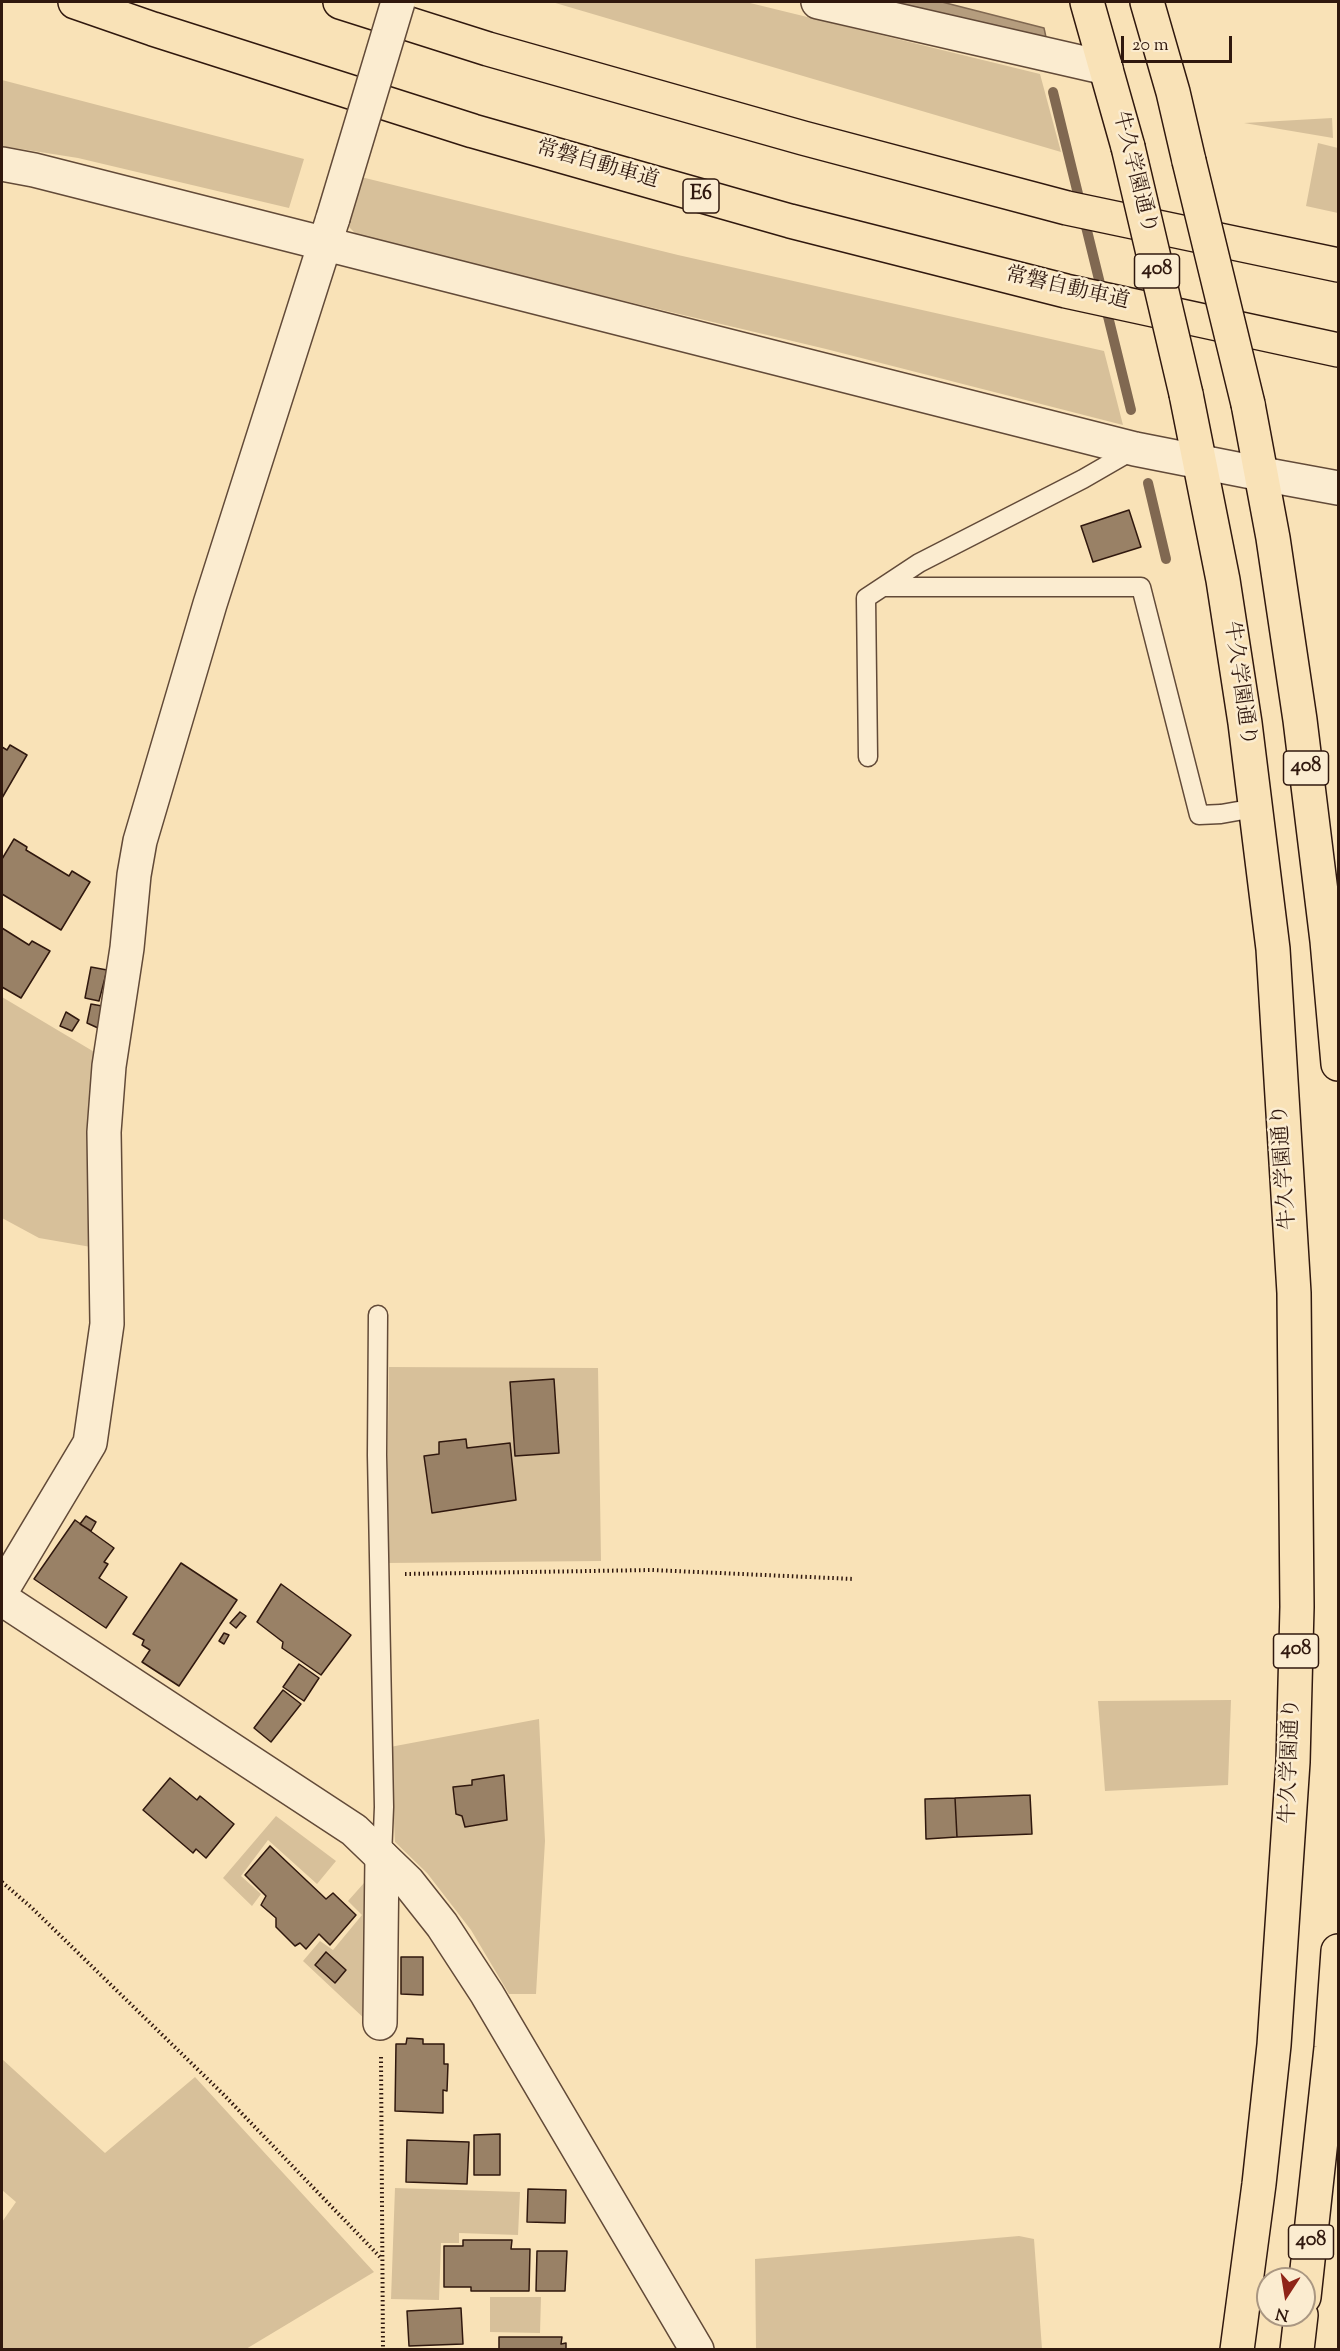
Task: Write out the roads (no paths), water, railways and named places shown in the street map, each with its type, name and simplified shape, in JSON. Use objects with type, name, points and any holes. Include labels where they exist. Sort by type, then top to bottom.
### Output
[{"type":"highway","name":"常磐自動車道","points":[[75,2],[473,131],[790,221],[1066,291],[1338,350]]},
{"type":"highway","points":[[340,2],[489,49],[826,144],[1067,208],[1338,265]]},
{"type":"highway","name":"牛久学園通り","points":[[1087,2],[1128,147],[1200,462],[1223,580],[1273,949],[1293,1281],[1297,1606],[1293,1762],[1274,2045],[1259,2184],[1237,2349]]},
{"type":"highway","name":"408","points":[[1147,2],[1173,92],[1248,404],[1262,474],[1300,720],[1327,941],[1338,1064]]},
{"type":"highway","name":"408","points":[[1307,2267],[1331,2048],[1338,1951]]},
{"type":"highway","points":[[1297,2349],[1300,2327]]},
{"type":"street","points":[[2,1590],[90,1443],[106,1324],[104,1132],[108,1066],[127,948],[138,853],[148,811],[210,604],[329,231],[398,2]]},
{"type":"street","points":[[818,2],[1106,68]]},
{"type":"street","points":[[2,164],[329,231],[1135,449],[1338,488]]},
{"type":"street","points":[[2,1599],[354,1830],[408,1882],[442,1925],[487,1994],[697,2349]]},
{"type":"street","points":[[380,2023],[382,1857]]},
{"type":"lane","points":[[868,757],[866,598],[920,564],[1083,479],[1135,449]]},
{"type":"lane","points":[[884,586],[1141,587],[1199,815],[1255,808]]},
{"type":"lane","points":[[378,1315],[379,1574],[384,1807],[382,1857]]},
{"type":"waterway","points":[[1053,92],[1131,410]]},
{"type":"waterway","points":[[1148,483],[1166,559]]}]
